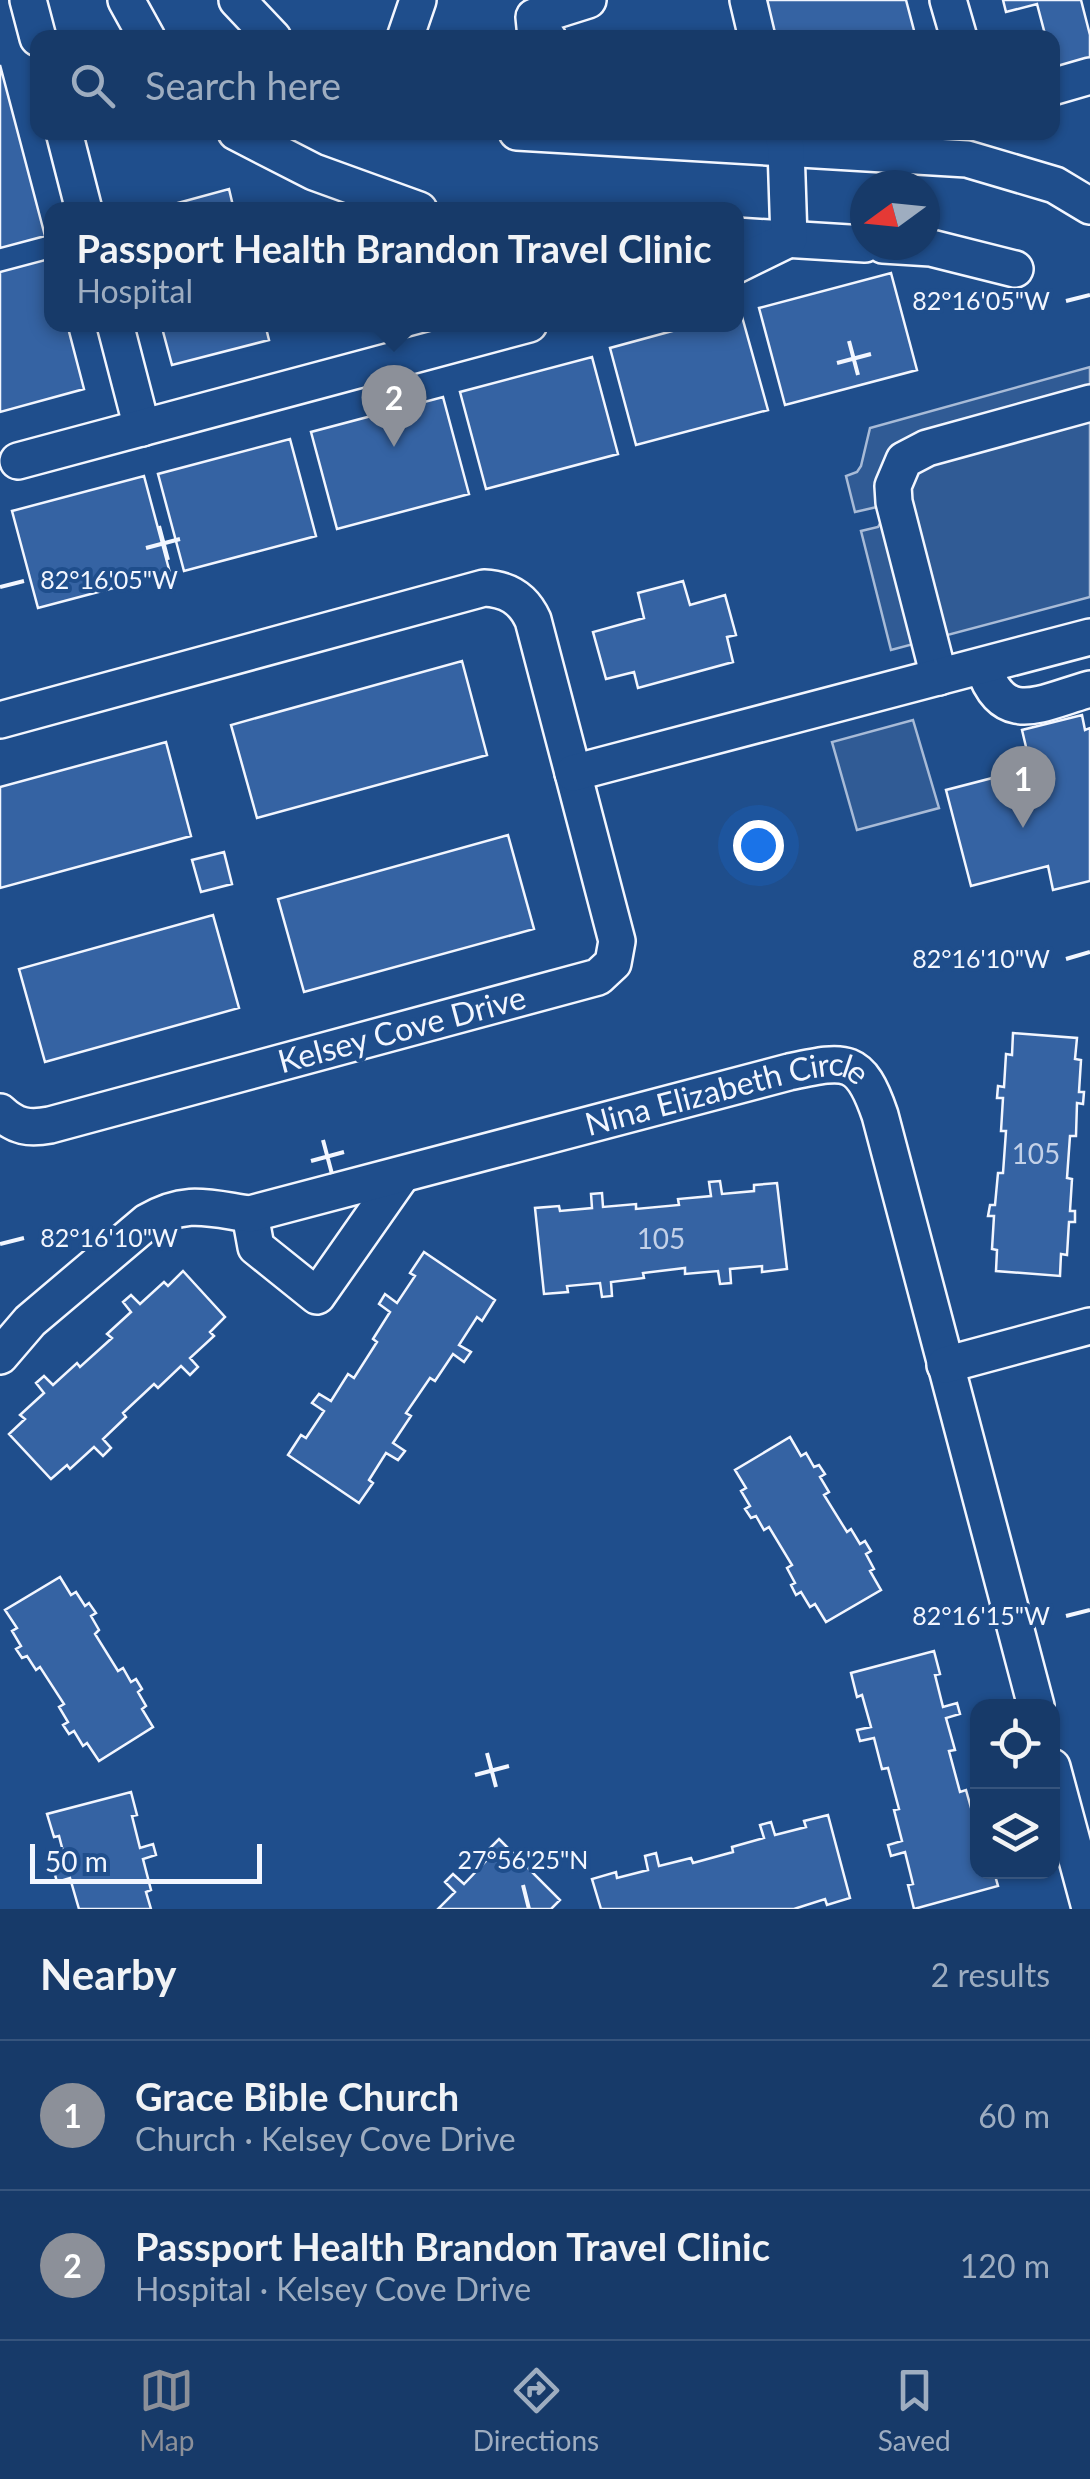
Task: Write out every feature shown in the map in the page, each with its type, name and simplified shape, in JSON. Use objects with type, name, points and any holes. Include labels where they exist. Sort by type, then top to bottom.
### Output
[{"type":"street","points":[[28,0],[36,30]]},
{"type":"street","points":[[126,0],[143,30]]},
{"type":"street","points":[[237,0],[265,30]]},
{"type":"street","points":[[409,30],[418,0]]},
{"type":"street","points":[[535,30],[534,17],[588,0]]},
{"type":"street","points":[[748,0],[756,30]]},
{"type":"street","points":[[948,0],[957,30]]},
{"type":"street","points":[[1060,85],[1090,76]]},
{"type":"street","points":[[66,140],[82,202]]},
{"type":"street","points":[[252,140],[314,172],[397,202]]},
{"type":"street","points":[[790,239],[784,140],[968,160],[1055,185],[1090,206]]},
{"type":"street","points":[[744,236],[850,243]]},
{"type":"street","points":[[744,261],[790,239]]},
{"type":"street","points":[[940,250],[1016,269]]},
{"type":"street","points":[[117,332],[142,428]]},
{"type":"street","points":[[18,461],[500,332]]},
{"type":"street","points":[[939,678],[894,502],[896,472],[904,460],[928,448],[1090,403]]},
{"type":"street","name":"Kelsey Cove Drive","points":[[0,720],[484,588],[498,589],[520,600],[533,620],[617,941],[613,963],[598,977],[50,1125],[32,1129],[16,1125],[0,1112]]},
{"type":"street","points":[[573,772],[1090,638]]},
{"type":"street","points":[[982,666],[997,698],[1007,705],[1021,706],[1090,689]]},
{"type":"street","name":"Nina Elizabeth Circle","points":[[0,1356],[30,1322],[147,1222],[165,1212],[213,1206],[250,1214],[789,1072],[829,1064],[852,1068],[869,1084],[880,1116],[1034,1699]]},
{"type":"street","points":[[250,1214],[256,1247],[317,1296],[401,1176]]},
{"type":"street","points":[[945,1366],[1090,1326]]},
{"type":"street","points":[[1058,1789],[1090,1908]]},
{"type":"shaded area","points":[[1090,367],[1090,597],[891,650],[861,531],[878,527],[883,518],[877,507],[855,512],[846,476],[861,466],[870,428]]},
{"type":"shaded area","points":[[913,720],[939,808],[857,830],[832,742]]},
{"type":"building","points":[[766,0],[906,0],[914,30],[774,30]]},
{"type":"building","points":[[1003,0],[1081,0],[1090,35],[1090,66],[1060,74],[1060,30],[1044,30],[1037,4],[1006,12]]},
{"type":"building","points":[[0,65],[44,236],[0,248]]},
{"type":"building","points":[[229,189],[232,202],[181,202]]},
{"type":"building","points":[[44,260],[44,332],[69,332],[84,389],[0,412],[0,272]]},
{"type":"building","points":[[891,273],[917,370],[785,405],[759,308]]},
{"type":"building","points":[[744,324],[768,410],[636,445],[610,348],[669,332],[744,332]]},
{"type":"building","points":[[163,332],[267,332],[269,340],[172,365]]},
{"type":"building","points":[[592,357],[618,454],[486,489],[460,392]]},
{"type":"building","points":[[443,397],[469,494],[337,529],[311,432]]},
{"type":"building","points":[[290,439],[316,536],[184,571],[158,474]]},
{"type":"building","points":[[144,476],[170,573],[38,608],[12,511]]},
{"type":"building","points":[[683,581],[690,605],[725,595],[736,635],[727,637],[733,662],[638,688],[634,672],[606,679],[593,632],[644,618],[638,593]]},
{"type":"building","points":[[462,661],[487,755],[257,818],[231,725]]},
{"type":"building","points":[[1082,715],[1085,730],[1090,728],[1090,881],[1053,890],[1048,866],[971,886],[946,790],[1031,768],[1022,730]]},
{"type":"building","points":[[166,742],[191,836],[0,888],[0,787]]},
{"type":"building","points":[[508,835],[534,929],[304,992],[278,899]]},
{"type":"building","points":[[224,852],[232,884],[201,892],[192,860]]},
{"type":"building","points":[[213,915],[239,1008],[45,1062],[19,969]]},
{"type":"building","points":[[1013,1033],[1077,1038],[1075,1059],[1081,1060],[1079,1092],[1084,1092],[1083,1104],[1077,1103],[1076,1136],[1070,1136],[1067,1178],[1072,1179],[1070,1211],[1075,1211],[1075,1222],[1069,1222],[1067,1255],[1061,1254],[1060,1276],[996,1271],[997,1250],[992,1249],[994,1216],[988,1216],[990,1205],[995,1205],[998,1173],[1003,1173],[1006,1131],[1001,1131],[1003,1098],[997,1098],[998,1086],[1004,1087],[1006,1054],[1012,1055]]},
{"type":"building","points":[[720,1181],[722,1194],[754,1191],[754,1185],[777,1183],[787,1269],[730,1269],[731,1283],[720,1284],[718,1271],[685,1274],[685,1268],[611,1282],[612,1296],[602,1297],[600,1283],[567,1286],[568,1292],[544,1294],[535,1208],[592,1208],[591,1194],[602,1193],[603,1207],[679,1205],[678,1199],[711,1196],[709,1182]]},
{"type":"building","points":[[424,1252],[495,1300],[482,1321],[477,1317],[459,1345],[471,1352],[464,1362],[453,1354],[435,1381],[430,1378],[406,1413],[411,1416],[393,1443],[405,1451],[398,1460],[386,1453],[359,1503],[288,1455],[301,1435],[306,1438],[324,1411],[312,1403],[319,1394],[331,1401],[348,1374],[354,1378],[390,1312],[379,1304],[385,1294],[397,1303],[415,1276],[410,1273]]},
{"type":"building","points":[[183,1271],[225,1317],[210,1332],[214,1336],[190,1358],[198,1367],[190,1375],[181,1366],[158,1388],[154,1384],[123,1413],[126,1417],[103,1439],[111,1448],[103,1456],[94,1447],[70,1469],[67,1465],[51,1479],[9,1434],[25,1419],[20,1415],[44,1393],[36,1383],[44,1376],[53,1385],[77,1363],[80,1367],[112,1338],[107,1334],[131,1312],[123,1302],[131,1295],[140,1304]]},
{"type":"building","points":[[790,1437],[801,1456],[806,1453],[814,1467],[819,1465],[825,1474],[820,1477],[829,1492],[824,1495],[847,1532],[851,1529],[860,1544],[865,1541],[871,1551],[866,1554],[874,1569],[870,1571],[881,1590],[826,1622],[815,1604],[810,1607],[801,1592],[796,1595],[787,1568],[792,1565],[769,1527],[764,1530],[756,1516],[751,1518],[745,1509],[750,1506],[741,1491],[746,1488],[735,1470]]},
{"type":"building","points":[[60,1577],[71,1595],[76,1592],[85,1606],[89,1603],[96,1613],[91,1616],[99,1630],[95,1634],[118,1671],[123,1668],[131,1682],[136,1679],[146,1706],[142,1709],[153,1727],[99,1761],[87,1743],[83,1746],[74,1731],[69,1734],[63,1725],[68,1722],[59,1707],[64,1704],[40,1667],[36,1670],[27,1656],[22,1658],[16,1649],[21,1646],[12,1631],[17,1628],[5,1610]]},
{"type":"building","points":[[934,1651],[943,1707],[957,1703],[960,1714],[946,1718],[955,1750],[949,1751],[960,1792],[966,1790],[970,1804],[970,1879],[996,1879],[998,1886],[914,1909],[905,1852],[891,1856],[888,1845],[902,1841],[894,1810],[899,1809],[888,1768],[882,1769],[874,1738],[860,1741],[857,1730],[871,1727],[851,1673]]},
{"type":"building","points":[[131,1792],[140,1848],[153,1844],[156,1855],[143,1859],[151,1890],[146,1892],[151,1909],[79,1909],[70,1878],[57,1882],[54,1871],[67,1867],[59,1836],[54,1837],[47,1814]]},
{"type":"building","points":[[828,1815],[850,1898],[827,1905],[825,1899],[794,1909],[601,1909],[592,1879],[616,1872],[617,1878],[648,1870],[645,1856],[656,1853],[659,1866],[691,1858],[693,1863],[764,1838],[760,1825],[771,1822],[775,1835],[806,1827],[804,1821]]},
{"type":"building","points":[[499,1839],[560,1900],[551,1909],[438,1909],[455,1892],[445,1882],[453,1874],[464,1884],[486,1861],[482,1856]]},
{"type":"place","name":"Passport Health Brandon Travel Clinic","points":[[394,447]]},
{"type":"place","name":"Grace Bible Church","points":[[1023,828]]}]
